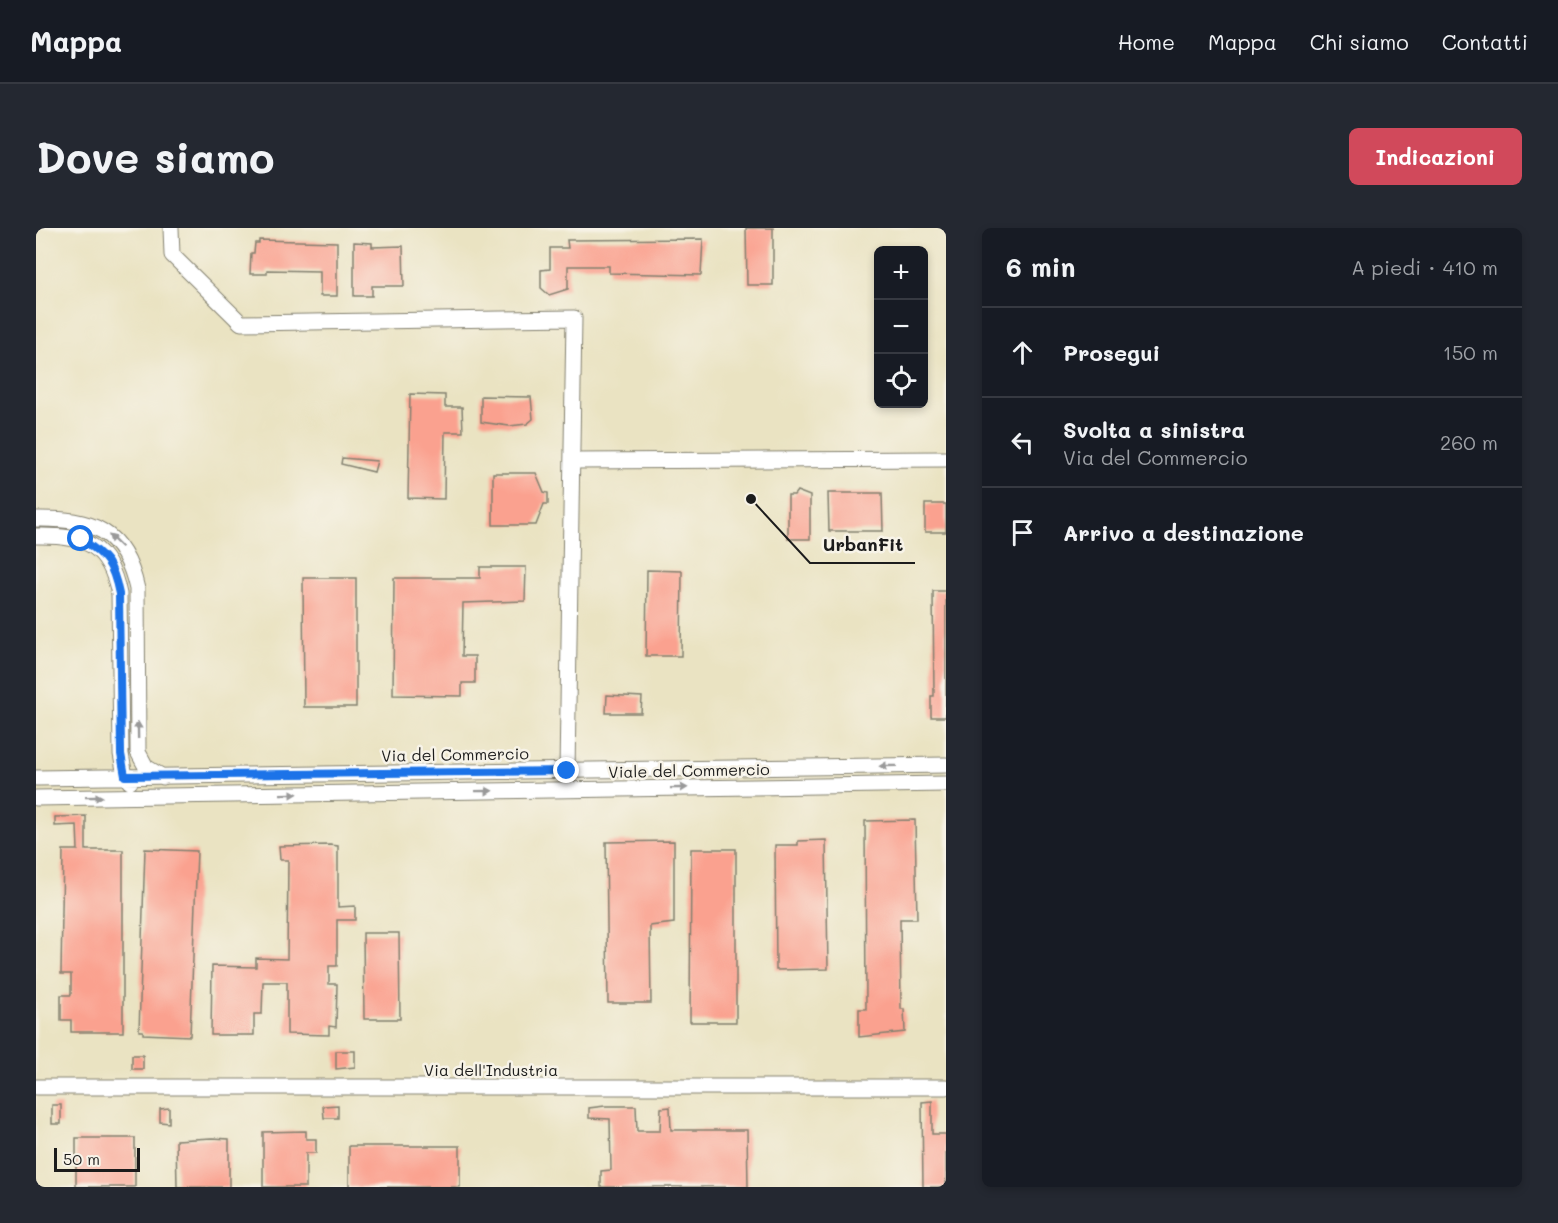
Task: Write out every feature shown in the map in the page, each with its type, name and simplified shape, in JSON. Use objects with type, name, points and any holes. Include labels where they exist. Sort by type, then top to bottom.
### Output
[{"type":"street","points":[[171,228],[172,255],[241,323],[574,318],[567,771]]},
{"type":"street","points":[[572,461],[946,459]]},
{"type":"street","points":[[36,519],[74,520],[96,526],[118,542],[132,565],[137,589],[138,752],[146,767],[163,777]]},
{"type":"street","points":[[36,536],[81,539],[101,552],[114,570],[119,594],[121,754],[125,776],[145,796]]},
{"type":"street","name":"Via del Commercio","points":[[36,778],[946,765]]},
{"type":"street","name":"Viale del Commercio","points":[[36,798],[946,784]]},
{"type":"street","name":"Via dell'Industria","points":[[36,1087],[946,1087]]},
{"type":"building","points":[[746,228],[773,228],[773,285],[747,285]]},
{"type":"building","points":[[703,239],[701,275],[609,273],[609,266],[568,266],[568,289],[549,295],[541,288],[541,270],[550,269],[550,248],[568,248],[567,240]]},
{"type":"building","points":[[259,240],[337,242],[337,296],[320,296],[320,271],[267,270],[267,274],[250,274],[251,253],[254,253],[255,243],[259,243]]},
{"type":"building","points":[[354,242],[372,243],[372,247],[403,246],[404,286],[372,286],[372,296],[354,296]]},
{"type":"building","points":[[410,394],[445,395],[445,407],[462,407],[463,432],[445,432],[444,499],[408,498]]},
{"type":"building","points":[[481,396],[531,397],[533,419],[527,424],[509,426],[481,422]]},
{"type":"building","points":[[342,458],[377,461],[374,472],[341,464]]},
{"type":"building","points":[[493,473],[536,473],[544,492],[548,493],[548,504],[544,504],[536,525],[493,525]]},
{"type":"building","points":[[797,491],[810,496],[810,539],[788,539],[788,495],[794,495]]},
{"type":"building","points":[[828,493],[882,493],[883,531],[829,531]]},
{"type":"building","points":[[925,504],[946,504],[946,532],[925,532]]},
{"type":"building","points":[[480,567],[526,567],[525,601],[463,603],[462,656],[475,656],[475,683],[462,683],[462,696],[393,695],[394,578],[480,578]]},
{"type":"building","points":[[647,570],[682,571],[681,656],[646,656]]},
{"type":"building","points":[[303,578],[356,578],[356,707],[304,707]]},
{"type":"building","points":[[933,591],[946,591],[946,717],[931,717],[931,696],[934,696]]},
{"type":"building","points":[[607,695],[642,697],[641,713],[606,713]]},
{"type":"building","points":[[86,816],[86,850],[123,850],[123,1032],[71,1032],[71,1020],[61,1020],[61,995],[71,995],[71,974],[61,974],[63,850],[78,850],[77,825],[55,826],[55,817]]},
{"type":"building","points":[[915,820],[917,919],[900,919],[901,1009],[904,1009],[905,1032],[859,1037],[859,1009],[866,1009],[865,821]]},
{"type":"building","points":[[826,840],[828,969],[776,970],[775,845],[798,845],[798,841]]},
{"type":"building","points":[[674,841],[674,923],[650,926],[651,1003],[608,1003],[606,842]]},
{"type":"building","points":[[279,846],[338,846],[338,907],[355,906],[355,920],[337,920],[337,966],[329,966],[329,984],[337,984],[336,1027],[329,1026],[329,1035],[287,1034],[287,982],[263,982],[262,1014],[254,1014],[254,1035],[211,1035],[212,966],[256,967],[256,958],[287,959],[288,860],[280,860]]},
{"type":"building","points":[[145,849],[197,851],[190,1036],[143,1034],[143,1031],[139,1031]]},
{"type":"building","points":[[691,849],[736,849],[736,1022],[690,1022]]},
{"type":"building","points":[[363,933],[399,933],[400,1019],[364,1019]]},
{"type":"building","points":[[336,1051],[355,1051],[355,1067],[336,1069]]},
{"type":"building","points":[[132,1055],[143,1055],[143,1069],[132,1069]]},
{"type":"building","points":[[932,1101],[932,1134],[946,1134],[946,1187],[923,1187],[922,1102]]},
{"type":"building","points":[[52,1105],[61,1105],[61,1124],[52,1124]]},
{"type":"building","points":[[338,1105],[338,1118],[324,1118],[323,1106]]},
{"type":"building","points":[[636,1106],[637,1131],[660,1131],[661,1108],[670,1107],[671,1130],[747,1130],[748,1187],[601,1187],[601,1171],[611,1170],[610,1119],[589,1118],[589,1108]]},
{"type":"building","points":[[169,1108],[169,1123],[160,1122],[160,1109]]},
{"type":"building","points":[[306,1131],[306,1139],[316,1139],[316,1153],[306,1153],[306,1187],[263,1187],[263,1132]]},
{"type":"building","points":[[76,1138],[135,1138],[135,1187],[76,1187]]},
{"type":"building","points":[[229,1139],[229,1187],[177,1187],[176,1140]]},
{"type":"building","points":[[349,1146],[460,1146],[460,1187],[349,1187]]},
{"type":"place","name":"UrbanFit","points":[[751,499]]},
{"type":"route","points":[[81,539],[101,552],[114,570],[119,594],[121,754],[125,776],[567,771]]}]
